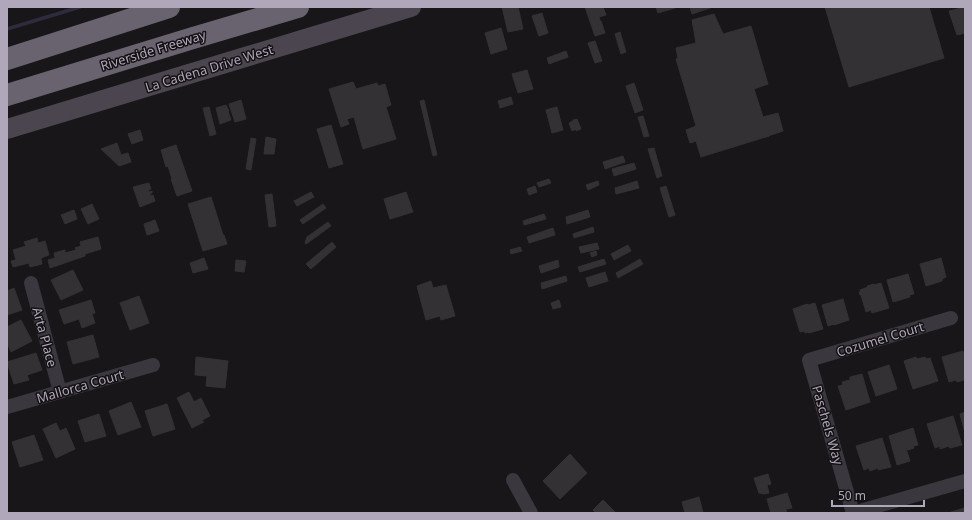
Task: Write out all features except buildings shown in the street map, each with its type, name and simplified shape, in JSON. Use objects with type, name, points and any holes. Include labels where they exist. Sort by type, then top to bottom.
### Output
[{"type":"highway","points":[[7,59],[169,7]]},
{"type":"highway","name":"Riverside Freeway","points":[[7,95],[298,7]]},
{"type":"main road","name":"La Cadena Drive West","points":[[7,129],[411,7]]},
{"type":"street","name":"Arta Place","points":[[30,283],[60,392]]},
{"type":"street","name":"Cozumel Court","points":[[809,360],[950,318]]},
{"type":"street","name":"Paschels Way","points":[[809,360],[853,513]]},
{"type":"street","name":"Mallorca Court","points":[[7,407],[153,364]]},
{"type":"street","points":[[513,480],[531,513]]},
{"type":"street","points":[[853,513],[965,481]]},
{"type":"waterway","points":[[7,29],[80,7]]}]
